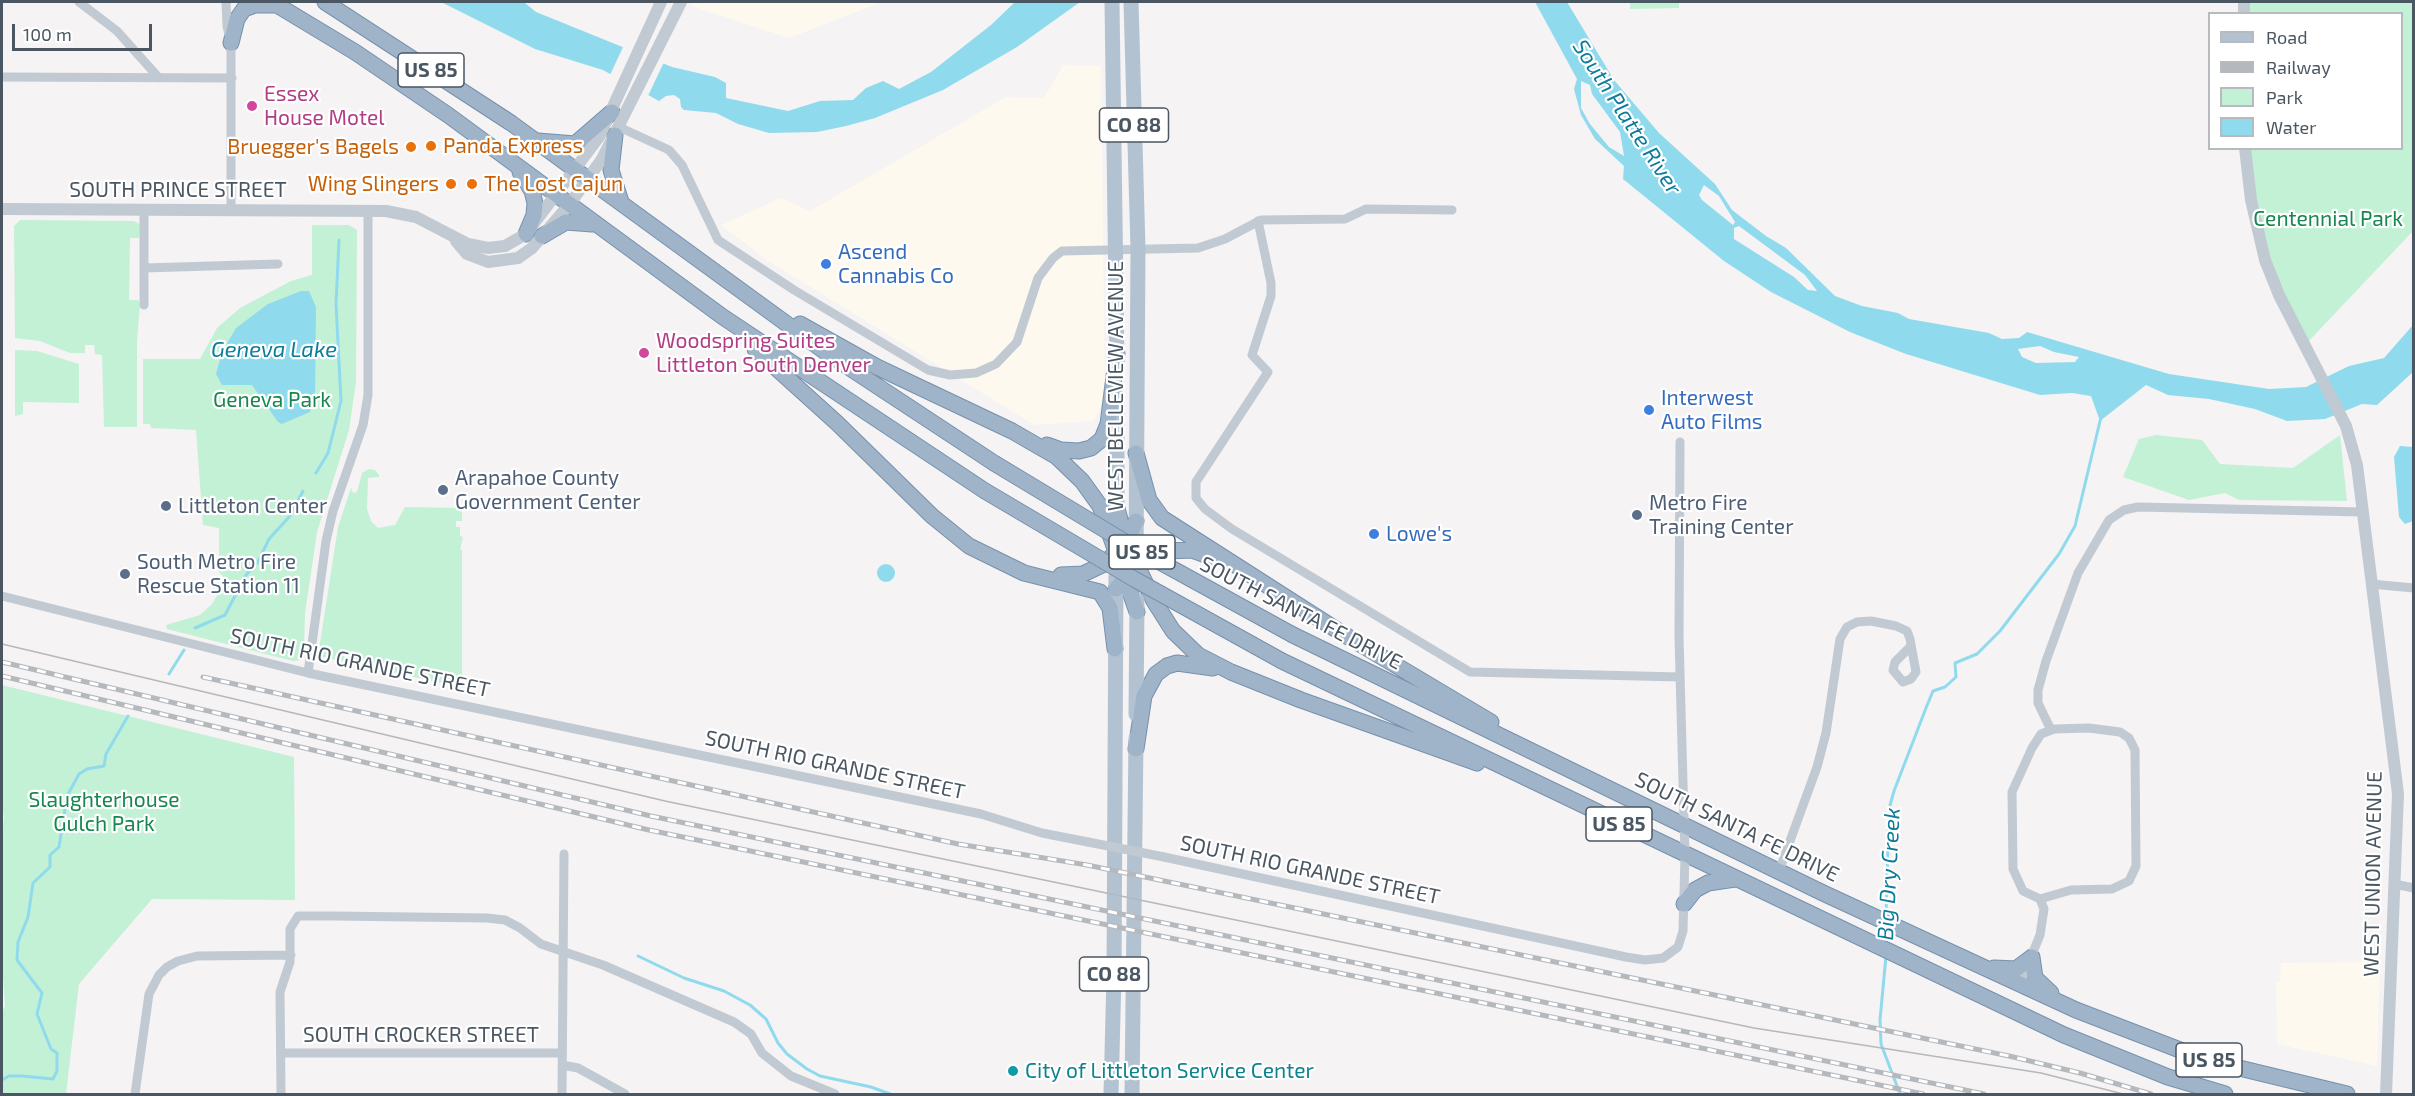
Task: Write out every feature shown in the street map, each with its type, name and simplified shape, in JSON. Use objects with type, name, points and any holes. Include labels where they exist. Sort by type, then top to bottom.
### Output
[{"type":"highway","name":"SOUTH SANTA FE DRIVE","points":[[325,2],[535,141],[621,202],[722,279],[885,393],[994,463],[1131,546],[1293,635],[1779,872],[2076,1010],[2188,1054],[2255,1074],[2347,1095]]},
{"type":"highway","points":[[231,43],[237,19],[244,9],[255,4],[275,3]]},
{"type":"highway","name":"US 85","points":[[275,3],[401,82],[723,317],[985,491],[1134,579],[1282,661],[1880,949],[2116,1058],[2225,1095]]},
{"type":"highway","points":[[535,141],[564,145],[575,144],[621,105]]},
{"type":"highway","points":[[617,131],[611,170],[621,202]]},
{"type":"highway","points":[[513,162],[534,197],[534,215],[526,234]]},
{"type":"highway","points":[[542,236],[566,222],[582,221],[597,226]]},
{"type":"highway","points":[[646,262],[771,362],[953,534],[980,554],[1010,567],[1100,592],[1110,608],[1115,649]]},
{"type":"highway","points":[[722,279],[877,367],[1012,431],[1058,457],[1082,481],[1100,506],[1131,570],[1173,631],[1198,655],[1231,672],[1553,792]]},
{"type":"highway","points":[[1012,431],[1067,451],[1085,450],[1099,442],[1108,424],[1117,353]]},
{"type":"highway","points":[[1136,453],[1149,500],[1158,514],[1246,573],[1471,711],[1576,772]]},
{"type":"highway","points":[[953,534],[994,558],[1059,575],[1091,571],[1122,548],[1136,521]]},
{"type":"highway","points":[[1116,589],[1131,570],[1155,555],[1184,549],[1200,552],[1246,573]]},
{"type":"highway","points":[[1136,749],[1146,688],[1159,671],[1172,664],[1185,663],[1231,672]]},
{"type":"highway","points":[[1684,904],[1695,890],[1708,883],[1735,879]]},
{"type":"highway","points":[[1980,965],[2012,970],[2024,966],[2032,957]]},
{"type":"highway","points":[[2032,957],[2033,973],[2037,981],[2076,1010]]},
{"type":"main road","name":"WEST BELLEVIEW AVENUE","points":[[1110,1095],[1114,975],[1116,589],[1122,548],[1116,504],[1117,249],[1112,2]]},
{"type":"main road","name":"WEST BELLEVIEW AVENUE","points":[[1131,2],[1137,249],[1136,521],[1131,570],[1137,612],[1132,1095]]},
{"type":"street","points":[[79,2],[117,31],[159,78]]},
{"type":"street","points":[[226,2],[232,78],[231,210]]},
{"type":"street","name":"SOUTH PRINCE STREET","points":[[2,209],[395,212],[416,217],[456,240],[481,247],[499,247],[515,242],[588,180],[617,131],[621,105],[661,2]]},
{"type":"street","name":"SOUTH PRINCE STREET","points":[[456,240],[472,257],[499,262],[521,256],[542,236],[563,200],[575,171],[621,105],[666,33],[681,2]]},
{"type":"street","points":[[2,77],[232,78]]},
{"type":"street","points":[[617,131],[669,150],[682,165],[718,240],[794,290],[928,370],[950,375],[967,374],[996,364],[1017,342],[1038,278],[1053,258],[1062,251],[1198,248],[1225,238],[1258,221],[1345,219],[1366,209],[1452,210]]},
{"type":"street","name":"WEST UNION AVENUE","points":[[2245,150],[2251,200],[2265,260],[2279,295],[2346,426],[2356,465],[2398,794],[2386,1095]]},
{"type":"street","points":[[144,210],[144,305]]},
{"type":"street","points":[[308,673],[326,541],[333,511],[363,425],[368,395],[368,211]]},
{"type":"street","points":[[1258,221],[1271,283],[1271,296],[1252,355],[1268,372],[1196,483],[1196,498],[1205,509],[1232,530],[1470,672],[1680,677]]},
{"type":"street","points":[[144,268],[278,264]]},
{"type":"street","points":[[1680,442],[1680,677],[1685,855],[1684,904]]},
{"type":"street","points":[[2051,730],[2038,703],[2038,690],[2046,661],[2078,573],[2109,520],[2124,510],[2138,507],[2363,512]]},
{"type":"street","points":[[2371,584],[2414,588]]},
{"type":"street","name":"SOUTH RIO GRANDE STREET","points":[[2,596],[308,673],[981,814],[1042,833],[1164,857],[1626,957],[1645,960],[1663,958],[1678,947],[1683,931],[1684,904]]},
{"type":"street","points":[[1779,872],[1817,767],[1826,733],[1840,639],[1847,627],[1857,622],[1870,621],[1896,626],[1907,631],[1911,646]]},
{"type":"street","points":[[2051,730],[2120,732],[2129,738],[2135,750],[2136,866],[2129,881],[2112,889],[2071,890],[2040,899],[2023,891],[2013,869],[2011,802],[2015,785],[2037,739],[2051,730]]},
{"type":"street","points":[[562,1095],[564,854]]},
{"type":"street","points":[[2394,884],[2414,888]]},
{"type":"street","points":[[2020,984],[2032,957],[2043,918],[2040,899]]},
{"type":"street","points":[[281,1095],[280,992],[291,955],[290,929],[298,916],[505,920],[541,944],[603,965],[734,1022],[751,1034],[762,1053],[791,1076],[835,1095]]},
{"type":"street","points":[[135,1095],[149,994],[159,975],[178,961],[197,956],[291,955]]},
{"type":"street","name":"SOUTH CROCKER STREET","points":[[281,1053],[562,1053]]},
{"type":"street","name":"SOUTH CROCKER STREET","points":[[562,1065],[578,1068],[625,1095]]},
{"type":"shaded area","points":[[693,2],[882,2],[789,38],[691,6]]},
{"type":"shaded area","points":[[1063,65],[1101,66],[1105,401],[1093,421],[1034,425],[767,260],[721,225],[781,198],[810,211],[1006,97],[1044,98]]},
{"type":"shaded area","points":[[2380,962],[2377,1066],[2277,1044],[2276,982],[2280,981],[2281,963]]},
{"type":"green space","points":[[1630,2],[1679,2],[1679,8],[1630,9]]},
{"type":"green space","name":"Centennial Park","points":[[2244,2],[2413,2],[2413,231],[2306,344],[2265,260],[2245,150],[2403,150],[2403,12],[2244,12]]},
{"type":"green space","points":[[20,220],[134,221],[141,225],[139,238],[130,238],[129,300],[138,300],[140,304],[137,341],[137,427],[104,427],[102,355],[95,354],[94,345],[85,345],[85,353],[70,353],[40,341],[15,338],[14,226]]},
{"type":"green space","name":"Geneva Park","points":[[312,225],[349,225],[357,230],[356,382],[349,430],[317,532],[305,613],[304,646],[300,660],[293,661],[167,629],[166,625],[200,615],[212,604],[226,580],[219,572],[219,528],[203,525],[196,430],[151,428],[150,424],[143,424],[143,359],[200,359],[217,328],[240,308],[291,281],[312,275]]},
{"type":"green space","points":[[15,350],[37,351],[79,364],[79,403],[23,402],[23,414],[15,416]]},
{"type":"green space","points":[[2156,435],[2202,440],[2220,464],[2293,468],[2340,435],[2347,501],[2239,500],[2225,493],[2189,500],[2123,477],[2139,439]]},
{"type":"green space","points":[[369,469],[375,470],[379,475],[379,477],[368,478],[367,509],[371,521],[378,528],[395,525],[405,507],[462,508],[462,521],[456,521],[456,527],[460,527],[460,536],[463,537],[460,550],[462,550],[462,680],[470,681],[470,689],[318,656],[338,527],[351,488],[353,493],[357,492],[362,473]]},
{"type":"green space","name":"Slaughterhouse Gulch Park","points":[[2,685],[294,757],[295,900],[152,899],[79,984],[66,1094],[2,1094],[2,1012],[5,1006],[2,961],[4,817],[2,805]]},
{"type":"water","points":[[441,2],[525,3],[536,12],[672,67],[715,77],[726,83],[726,98],[788,111],[820,101],[853,100],[866,88],[883,81],[899,89],[931,72],[991,25],[1015,2],[1080,2],[1017,47],[943,90],[875,118],[846,126],[817,132],[769,133],[738,124],[716,113],[684,110],[680,99],[674,95],[666,96],[659,101],[603,70],[535,49]]},
{"type":"water","name":"South Platte River","points":[[1535,2],[1567,2],[1614,80],[1659,133],[1715,184],[1732,210],[1786,248],[1835,296],[1862,306],[1898,313],[1909,319],[1989,333],[2002,339],[2019,338],[2027,332],[2169,374],[2269,389],[2306,387],[2349,366],[2384,358],[2413,325],[2413,372],[2377,405],[2362,404],[2325,419],[2287,421],[2255,409],[2209,399],[2168,395],[2146,385],[2100,421],[2091,396],[2072,393],[2040,395],[1906,354],[1850,332],[1771,292],[1724,261],[1623,179],[1624,166],[1595,139],[1581,115],[1574,89],[1577,79]],"holes":[[[1581,81],[1590,85],[1592,94],[1620,132],[1624,156],[1609,147],[1590,124],[1581,108]],[[1704,185],[1719,196],[1735,222],[1733,225],[1699,195]],[[1739,226],[1805,275],[1817,291],[1808,290],[1794,277],[1734,239],[1734,228]],[[2040,346],[2054,352],[2079,357],[2075,362],[2036,363],[2022,357],[2018,349]]]},
{"type":"water","name":"Geneva Lake","points":[[301,291],[309,291],[316,307],[315,396],[310,412],[282,424],[278,422],[252,385],[222,385],[216,374],[222,352],[236,328],[268,304]]},
{"type":"water","points":[[2400,446],[2413,447],[2413,521],[2405,524],[2399,517],[2394,457]]},
{"type":"water","points":[[886,564],[892,567],[895,573],[892,579],[886,582],[880,579],[877,573],[880,567]]},
{"type":"pier","points":[[625,43],[665,60],[647,98],[609,77]]},
{"type":"waterway","points":[[316,473],[328,453],[341,401],[336,304],[339,240]]},
{"type":"waterway","name":"Big Dry Creek","points":[[1886,916],[1889,809],[1933,691],[1945,687],[1956,677],[1955,663],[1977,654],[2000,631],[2059,554],[2075,526],[2101,417]]},
{"type":"waterway","points":[[195,628],[225,615],[246,575],[258,562],[269,539],[290,516],[303,491]]},
{"type":"waterway","points":[[169,674],[184,650]]},
{"type":"waterway","points":[[2,1080],[9,1076],[53,1079],[57,1071],[57,1053],[51,1049],[37,1014],[42,993],[17,960],[18,942],[28,917],[33,883],[50,867],[50,855],[59,847],[67,796],[79,774],[87,769],[104,766],[106,754],[128,716]]},
{"type":"waterway","name":"Big Dry Creek","points":[[1886,929],[1886,943]]},
{"type":"waterway","points":[[638,956],[684,978],[724,991],[750,1005],[766,1019],[778,1043],[787,1054],[807,1069],[820,1076],[871,1087],[890,1094]]},
{"type":"waterway","name":"Big Dry Creek","points":[[1886,956],[1880,1020],[1881,1044],[1900,1094]]},
{"type":"tram line","points":[[2,644],[665,801],[1754,1028],[2041,1073],[2123,1094]]},
{"type":"railway","points":[[2,662],[651,816],[1984,1094]]},
{"type":"railway","points":[[2,676],[649,830],[1923,1094]]},
{"type":"railway","points":[[203,677],[958,844],[1087,865],[2009,1056],[2080,1073],[2151,1094]]},
{"type":"place","name":"Essex House Motel","points":[[252,106]]},
{"type":"place","name":"Panda Express","points":[[431,146]]},
{"type":"place","name":"Bruegger's Bagels","points":[[411,147]]},
{"type":"place","name":"Wing Slingers","points":[[451,184]]},
{"type":"place","name":"The Lost Cajun","points":[[472,184]]},
{"type":"place","name":"Ascend Cannabis Co","points":[[826,264]]},
{"type":"place","name":"Woodspring Suites Littleton South Denver","points":[[644,353]]},
{"type":"place","name":"Interwest Auto Films","points":[[1649,410]]},
{"type":"place","name":"Arapahoe County Government Center","points":[[443,490]]},
{"type":"place","name":"Littleton Center","points":[[166,506]]},
{"type":"place","name":"Metro Fire Training Center","points":[[1637,515]]},
{"type":"place","name":"Lowe's","points":[[1374,534]]},
{"type":"place","name":"South Metro Fire Rescue Station 11","points":[[125,574]]},
{"type":"place","name":"City of Littleton Service Center","points":[[1013,1071]]}]
